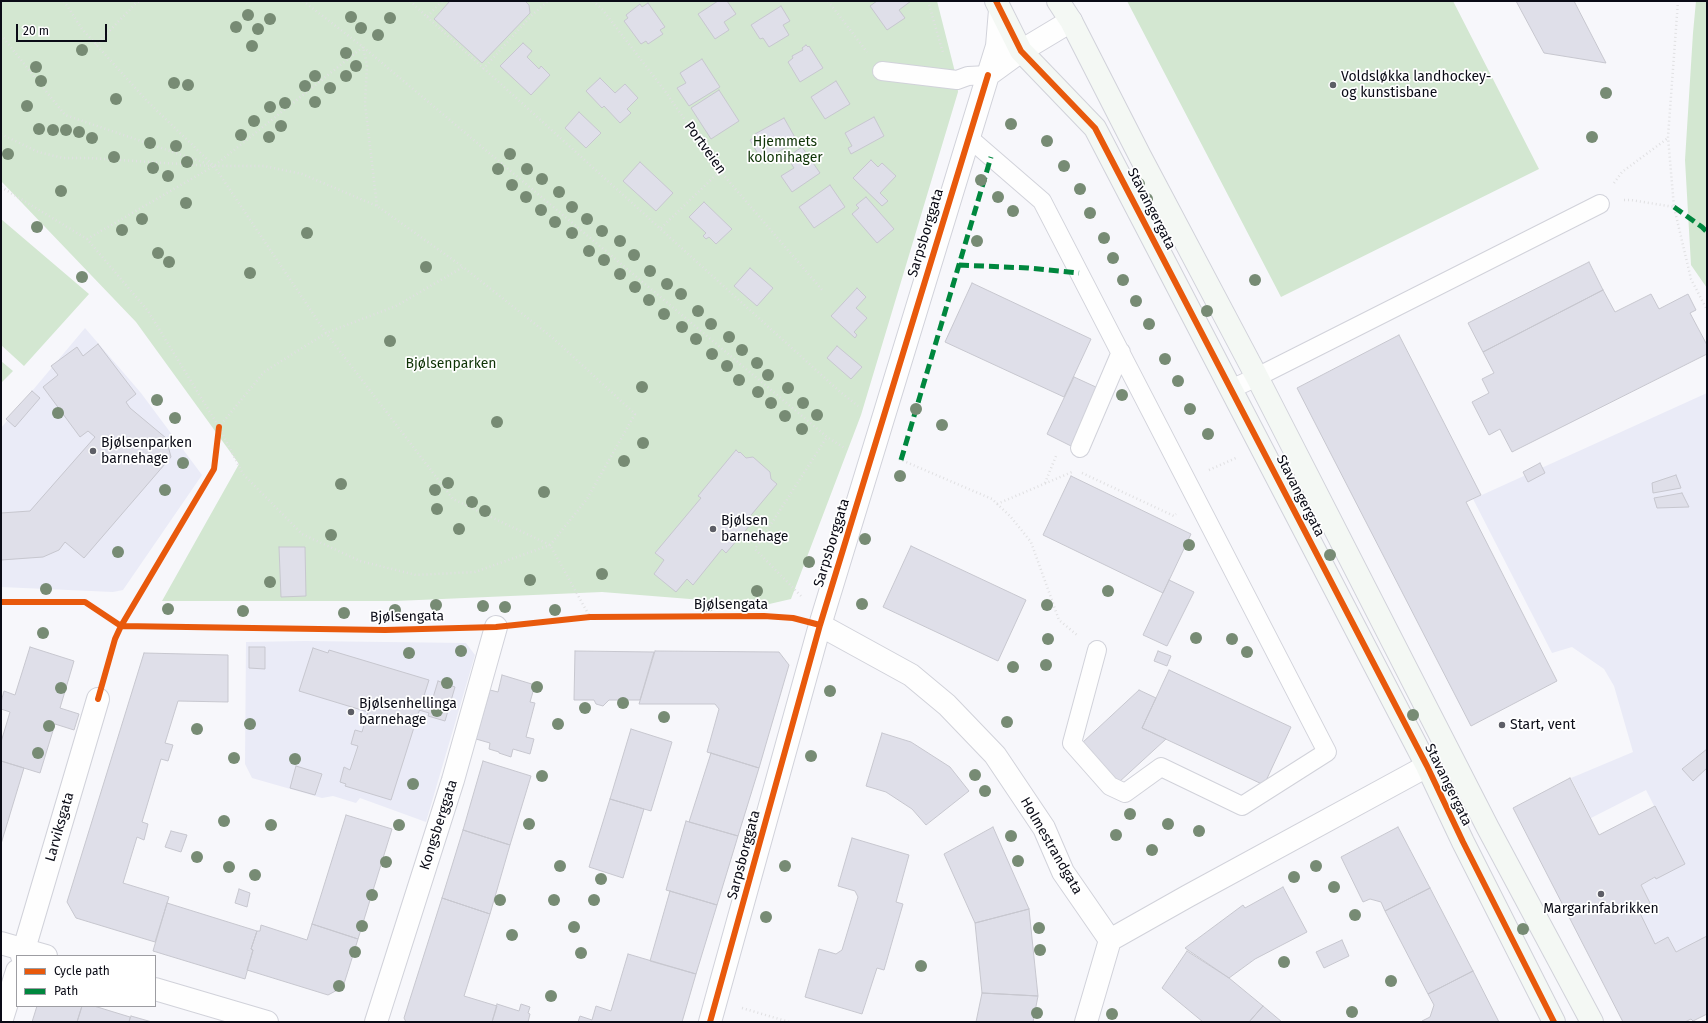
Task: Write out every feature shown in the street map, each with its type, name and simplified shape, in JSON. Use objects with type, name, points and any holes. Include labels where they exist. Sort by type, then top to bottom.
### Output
[{"type":"main road","name":"Stavangergata","points":[[1058,1],[1071,21],[1140,156],[1257,377],[1488,828],[1592,1022]]},
{"type":"main road","name":"Stavangergata","points":[[998,5],[1021,51],[1096,128],[1427,766],[1463,842],[1554,1022]]},
{"type":"street","name":"Sarpsborggata","points":[[710,1022],[820,625],[997,46],[998,5]]},
{"type":"street","points":[[988,75],[1021,51],[1071,21]]},
{"type":"street","name":"Holmestrandgata","points":[[820,625],[911,675],[947,705],[995,755],[1044,828],[1063,872],[1110,940]]},
{"type":"street","name":"Kongsberggata","points":[[376,1022],[453,780],[496,627]]},
{"type":"street","name":"Larviksgata","points":[[23,953],[98,698]]},
{"type":"street","points":[[1086,1022],[1110,940],[1194,892],[1427,766]]},
{"type":"street","points":[[1,942],[23,953],[38,955]]},
{"type":"street","points":[[1,1022],[16,974]]},
{"type":"street","points":[[156,989],[267,1022]]},
{"type":"lane","points":[[882,71],[950,80],[957,80],[968,76],[988,75]]},
{"type":"lane","points":[[968,137],[1042,201],[1327,752],[1242,806],[1161,767],[1125,793],[1110,786],[1072,743],[1097,650]]},
{"type":"lane","points":[[1231,389],[1600,204]]},
{"type":"lane","points":[[1080,448],[1121,352]]},
{"type":"path","points":[[64,1],[82,29],[96,45],[148,102],[214,166],[326,333],[453,499],[550,544],[590,617]]},
{"type":"path","points":[[96,45],[136,3],[140,1]]},
{"type":"path","points":[[303,1],[363,47],[827,437],[849,451]]},
{"type":"path","points":[[410,1],[483,69],[862,410]]},
{"type":"path","points":[[427,17],[442,1]]},
{"type":"path","points":[[483,69],[532,14],[548,1]]},
{"type":"path","points":[[828,1],[882,71]]},
{"type":"path","points":[[928,1],[950,80]]},
{"type":"path","points":[[1678,1],[1668,137],[1674,208],[1691,279],[1707,310]]},
{"type":"path","points":[[1,35],[65,115],[214,166]]},
{"type":"path","points":[[87,238],[214,166],[363,47]]},
{"type":"path","points":[[363,47],[367,65],[365,104],[377,206]]},
{"type":"path","points":[[1,134],[38,152],[63,158],[90,158],[214,166],[264,166],[302,174],[377,206],[463,267],[554,339],[635,414],[587,499],[550,544],[475,572],[416,575],[360,561],[302,534],[243,474],[219,426],[148,310],[87,238],[1,187]]},
{"type":"path","points":[[1600,204],[1622,172],[1668,137]]},
{"type":"path","points":[[661,228],[720,171]]},
{"type":"path","points":[[1631,200],[1674,208]]},
{"type":"path","points":[[218,441],[219,426],[264,372],[326,333],[396,306],[463,267]]},
{"type":"path","points":[[806,601],[756,549],[827,437]]},
{"type":"path","points":[[873,448],[992,499],[1010,516],[1031,542],[1059,620],[1097,650]]},
{"type":"path","points":[[1218,466],[1237,458]]},
{"type":"path","points":[[997,504],[1076,470],[1174,516],[1192,490]]},
{"type":"path","points":[[582,618],[598,617]]},
{"type":"path","points":[[717,1000],[789,1022]]},
{"type":"shaded area","name":"Bjølsenparken barnehage","points":[[85,328],[141,393],[202,475],[123,590],[113,592],[1,587],[1,428]]},
{"type":"shaded area","points":[[1707,393],[1707,937],[1676,952],[1669,938],[1654,945],[1636,911],[1650,903],[1641,885],[1683,863],[1646,790],[1591,818],[1571,778],[1633,752],[1614,686],[1604,669],[1572,647],[1552,653],[1473,499]]},
{"type":"shaded area","name":"Bjølsenhellinga barnehage","points":[[305,641],[466,643],[475,655],[426,822],[360,798],[356,803],[333,796],[322,798],[252,778],[245,764],[246,642]]},
{"type":"green space","name":"Bjølsenparken","points":[[1,1],[937,1],[957,80],[958,92],[861,415],[791,599],[765,605],[602,592],[396,601],[162,601],[239,464],[136,322],[1,181]]},
{"type":"green space","name":"Voldsløkka landhockey- og kunstisbane","points":[[1127,1],[1453,1],[1539,169],[1281,297]]},
{"type":"green space","points":[[1696,1],[1707,1],[1707,288],[1691,265],[1685,160]]},
{"type":"green space","points":[[1,219],[89,294],[24,366],[1,345]]},
{"type":"green space","points":[[1,361],[13,371],[1,383]]},
{"type":"building","points":[[450,1],[525,1],[529,5],[530,13],[482,63],[434,19]]},
{"type":"building","points":[[718,1],[727,1],[736,14],[724,22],[729,30],[715,39],[698,14]]},
{"type":"building","points":[[877,1],[911,1],[899,10],[905,18],[887,30],[870,6]]},
{"type":"building","points":[[1516,1],[1574,1],[1606,63],[1544,53]]},
{"type":"building","points":[[648,3],[665,27],[660,30],[663,34],[648,44],[646,41],[641,44],[624,21],[628,18],[626,15],[640,4],[642,7]]},
{"type":"building","points":[[781,6],[790,21],[783,25],[789,35],[769,47],[763,38],[760,39],[751,25]]},
{"type":"building","points":[[523,43],[532,51],[527,57],[539,69],[541,66],[550,75],[531,95],[500,66]]},
{"type":"building","points":[[806,45],[808,47],[809,46],[823,68],[800,82],[788,62],[793,58],[792,56],[803,50],[802,48]]},
{"type":"building","points":[[702,59],[720,87],[689,106],[677,88],[686,83],[680,73]]},
{"type":"building","points":[[600,78],[615,93],[625,84],[638,98],[627,109],[631,113],[620,123],[604,106],[602,108],[586,91]]},
{"type":"building","points":[[836,81],[850,104],[825,119],[811,97]]},
{"type":"building","points":[[719,90],[739,121],[711,139],[691,108]]},
{"type":"building","points":[[579,112],[601,133],[586,148],[565,128]]},
{"type":"building","points":[[874,117],[884,136],[851,154],[848,148],[852,146],[845,133]]},
{"type":"building","points":[[784,118],[797,141],[769,157],[768,155],[761,159],[750,140],[757,136],[755,134]]},
{"type":"building","points":[[802,147],[820,173],[792,192],[781,176],[794,168],[787,157]]},
{"type":"building","points":[[871,160],[878,167],[882,163],[896,176],[880,193],[888,201],[882,206],[853,178]]},
{"type":"building","points":[[640,162],[673,193],[656,211],[623,181]]},
{"type":"building","points":[[830,185],[845,207],[814,228],[799,207]]},
{"type":"building","points":[[866,197],[894,229],[877,243],[852,214],[859,208],[856,205]]},
{"type":"building","points":[[704,202],[732,229],[716,244],[709,237],[706,239],[703,236],[706,233],[689,217]]},
{"type":"building","points":[[1589,262],[1603,290],[1483,352],[1468,323]]},
{"type":"building","points":[[750,268],[773,288],[757,306],[734,286]]},
{"type":"building","points":[[972,283],[1091,339],[1064,397],[945,342]]},
{"type":"building","points":[[857,288],[866,297],[856,308],[867,318],[854,332],[857,335],[855,338],[831,316]]},
{"type":"building","points":[[1603,290],[1615,312],[1651,294],[1659,309],[1688,294],[1696,310],[1690,313],[1707,345],[1707,354],[1512,452],[1500,429],[1489,435],[1472,402],[1489,393],[1482,379],[1494,373],[1483,352]]},
{"type":"building","points":[[1399,335],[1481,495],[1466,502],[1557,681],[1471,726],[1297,388]]},
{"type":"building","points":[[98,344],[136,394],[126,402],[130,408],[166,438],[171,457],[84,558],[65,542],[59,550],[43,557],[1,560],[1,513],[30,511],[95,437],[88,431],[80,437],[43,387],[58,375],[51,366],[77,347],[83,356]]},
{"type":"building","points":[[837,346],[862,367],[851,379],[827,358]]},
{"type":"building","points":[[1074,377],[1098,388],[1071,446],[1047,434]]},
{"type":"building","points":[[32,391],[40,398],[15,427],[6,419]]},
{"type":"building","points":[[736,450],[746,458],[753,457],[770,472],[771,479],[777,484],[747,520],[751,524],[726,553],[722,549],[693,585],[687,579],[676,592],[654,574],[664,560],[655,553],[701,498],[698,496]]},
{"type":"building","points":[[1540,463],[1545,473],[1528,482],[1523,472]]},
{"type":"building","points":[[1676,475],[1681,488],[1653,493],[1652,483]]},
{"type":"building","points":[[1071,476],[1191,534],[1163,593],[1043,535]]},
{"type":"building","points":[[1682,493],[1689,507],[1657,508],[1654,498]]},
{"type":"building","points":[[911,546],[1026,600],[998,661],[883,607]]},
{"type":"building","points":[[279,547],[305,547],[306,596],[281,597]]},
{"type":"building","points":[[1169,580],[1194,592],[1167,646],[1143,635]]},
{"type":"building","points":[[30,647],[74,661],[60,708],[79,714],[74,730],[55,724],[40,773],[1,761],[1,742],[10,712],[1,709],[1,702],[4,691],[15,695]]},
{"type":"building","points":[[249,647],[265,647],[265,669],[249,668]]},
{"type":"building","points":[[313,648],[328,653],[329,650],[429,680],[391,800],[345,786],[346,784],[340,782],[344,767],[350,770],[358,746],[351,744],[355,730],[362,732],[368,712],[299,691]]},
{"type":"building","points":[[575,651],[654,652],[640,700],[609,700],[603,706],[596,704],[594,700],[574,700]]},
{"type":"building","points":[[655,651],[779,652],[789,665],[759,768],[707,752],[719,709],[715,704],[639,704]]},
{"type":"building","points":[[1158,651],[1171,656],[1167,666],[1154,661]]},
{"type":"building","points":[[144,653],[228,655],[228,702],[178,701],[165,743],[173,745],[168,761],[161,759],[142,822],[148,824],[144,840],[137,837],[123,883],[169,897],[155,942],[76,918],[67,902]]},
{"type":"building","points":[[1169,670],[1291,727],[1264,785],[1142,728]]},
{"type":"building","points":[[502,675],[535,685],[530,702],[535,703],[526,737],[534,739],[530,754],[513,749],[511,757],[489,749],[490,743],[476,739],[490,690],[498,692]]},
{"type":"building","points":[[438,681],[455,687],[445,721],[428,716],[429,713],[419,710],[423,698],[432,701]]},
{"type":"building","points":[[1139,690],[1156,698],[1142,728],[1166,739],[1118,783],[1082,743]]},
{"type":"building","points":[[631,729],[672,742],[651,811],[610,799]]},
{"type":"building","points":[[882,733],[911,742],[950,767],[969,791],[926,825],[912,809],[886,792],[866,786]]},
{"type":"building","points":[[1707,749],[1707,768],[1693,781],[1682,769]]},
{"type":"building","points":[[711,753],[759,768],[738,836],[689,822]]},
{"type":"building","points":[[1,761],[24,768],[1,844]]},
{"type":"building","points":[[483,761],[531,776],[510,845],[463,830]]},
{"type":"building","points":[[296,766],[322,774],[315,795],[290,788]]},
{"type":"building","name":"Margarinfabrikken","points":[[1570,778],[1599,835],[1655,806],[1685,864],[1641,885],[1650,903],[1638,909],[1655,944],[1668,937],[1676,952],[1707,936],[1707,1014],[1693,1021],[1691,1019],[1685,1022],[1623,1022],[1513,808]]},
{"type":"building","points":[[610,799],[644,809],[623,878],[589,867]]},
{"type":"building","points":[[346,815],[392,829],[358,939],[312,924]]},
{"type":"building","points":[[686,821],[738,836],[717,905],[666,890]]},
{"type":"building","points":[[993,827],[1029,909],[975,923],[944,854]]},
{"type":"building","points":[[1398,827],[1430,888],[1385,911],[1381,902],[1370,899],[1363,902],[1341,857]]},
{"type":"building","points":[[463,830],[510,845],[490,914],[442,898]]},
{"type":"building","points":[[171,831],[187,835],[181,852],[165,847]]},
{"type":"building","points":[[852,838],[909,855],[896,902],[903,904],[884,970],[877,968],[862,1014],[805,997],[819,949],[836,954],[842,950],[858,897],[855,891],[838,886]]},
{"type":"building","points":[[1283,887],[1307,932],[1255,959],[1229,978],[1185,948],[1243,905],[1245,908]]},
{"type":"building","points":[[1430,888],[1473,971],[1428,994],[1385,911]]},
{"type":"building","points":[[239,889],[250,893],[247,907],[235,903]]},
{"type":"building","points":[[670,891],[717,905],[696,974],[650,961]]},
{"type":"building","points":[[442,898],[490,914],[464,996],[497,1006],[492,1022],[406,1022],[404,1018]]},
{"type":"building","points":[[167,903],[257,931],[251,949],[253,950],[245,979],[153,951]]},
{"type":"building","points":[[1029,909],[1038,996],[982,993],[975,923]]},
{"type":"building","points":[[312,924],[358,939],[343,987],[328,995],[247,970],[253,950],[251,949],[257,931],[260,931],[261,925],[307,940]]},
{"type":"building","points":[[1342,940],[1349,956],[1324,968],[1316,952]]},
{"type":"building","points":[[1187,951],[1229,978],[1263,1006],[1249,1022],[1203,1022],[1162,988]]},
{"type":"building","points":[[628,954],[696,974],[682,1022],[578,1022],[580,1016],[592,1020],[596,1006],[611,1011]]},
{"type":"building","points":[[1473,971],[1499,1022],[1422,1022],[1430,1017],[1434,1005],[1428,994]]},
{"type":"building","points":[[982,993],[1038,996],[1033,1022],[976,1022]]},
{"type":"building","points":[[497,1004],[519,1011],[521,1004],[530,1007],[528,1022],[492,1022]]},
{"type":"building","points":[[1263,1006],[1282,1022],[1249,1022]]},
{"type":"building","points":[[37,1007],[82,1007],[77,1022],[32,1022]]},
{"type":"building","points":[[82,1007],[97,1007],[130,1017],[129,1022],[77,1022]]},
{"type":"building","points":[[131,1016],[152,1022],[129,1022]]},
{"type":"marked path","points":[[901,460],[991,157]]},
{"type":"marked path","points":[[1674,207],[1707,232]]},
{"type":"marked path","points":[[959,265],[1028,268],[1079,273]]},
{"type":"cycle path","points":[[996,1],[1021,51],[1095,128],[1427,766],[1463,842],[1554,1022]]},
{"type":"cycle path","points":[[710,1022],[820,625],[988,75]]},
{"type":"cycle path","points":[[98,699],[115,639],[121,626],[214,469],[219,427]]},
{"type":"cycle path","name":"Bjølsengata","points":[[1,602],[85,602],[121,626],[385,630],[496,627],[590,617],[764,616],[793,618],[820,625]]},
{"type":"place","name":"Voldsløkka landhockey- og kunstisbane","points":[[1333,85]]},
{"type":"place","name":"Bjølsenparken barnehage","points":[[93,451]]},
{"type":"place","name":"Bjølsen barnehage","points":[[713,529]]},
{"type":"place","name":"Bjølsenhellinga barnehage","points":[[351,712]]},
{"type":"place","name":"Start, vent","points":[[1502,725]]},
{"type":"place","name":"Margarinfabrikken","points":[[1601,894]]},
{"type":"park label","name":"Hjemmets kolonihager","points":[[785,150]]}]
